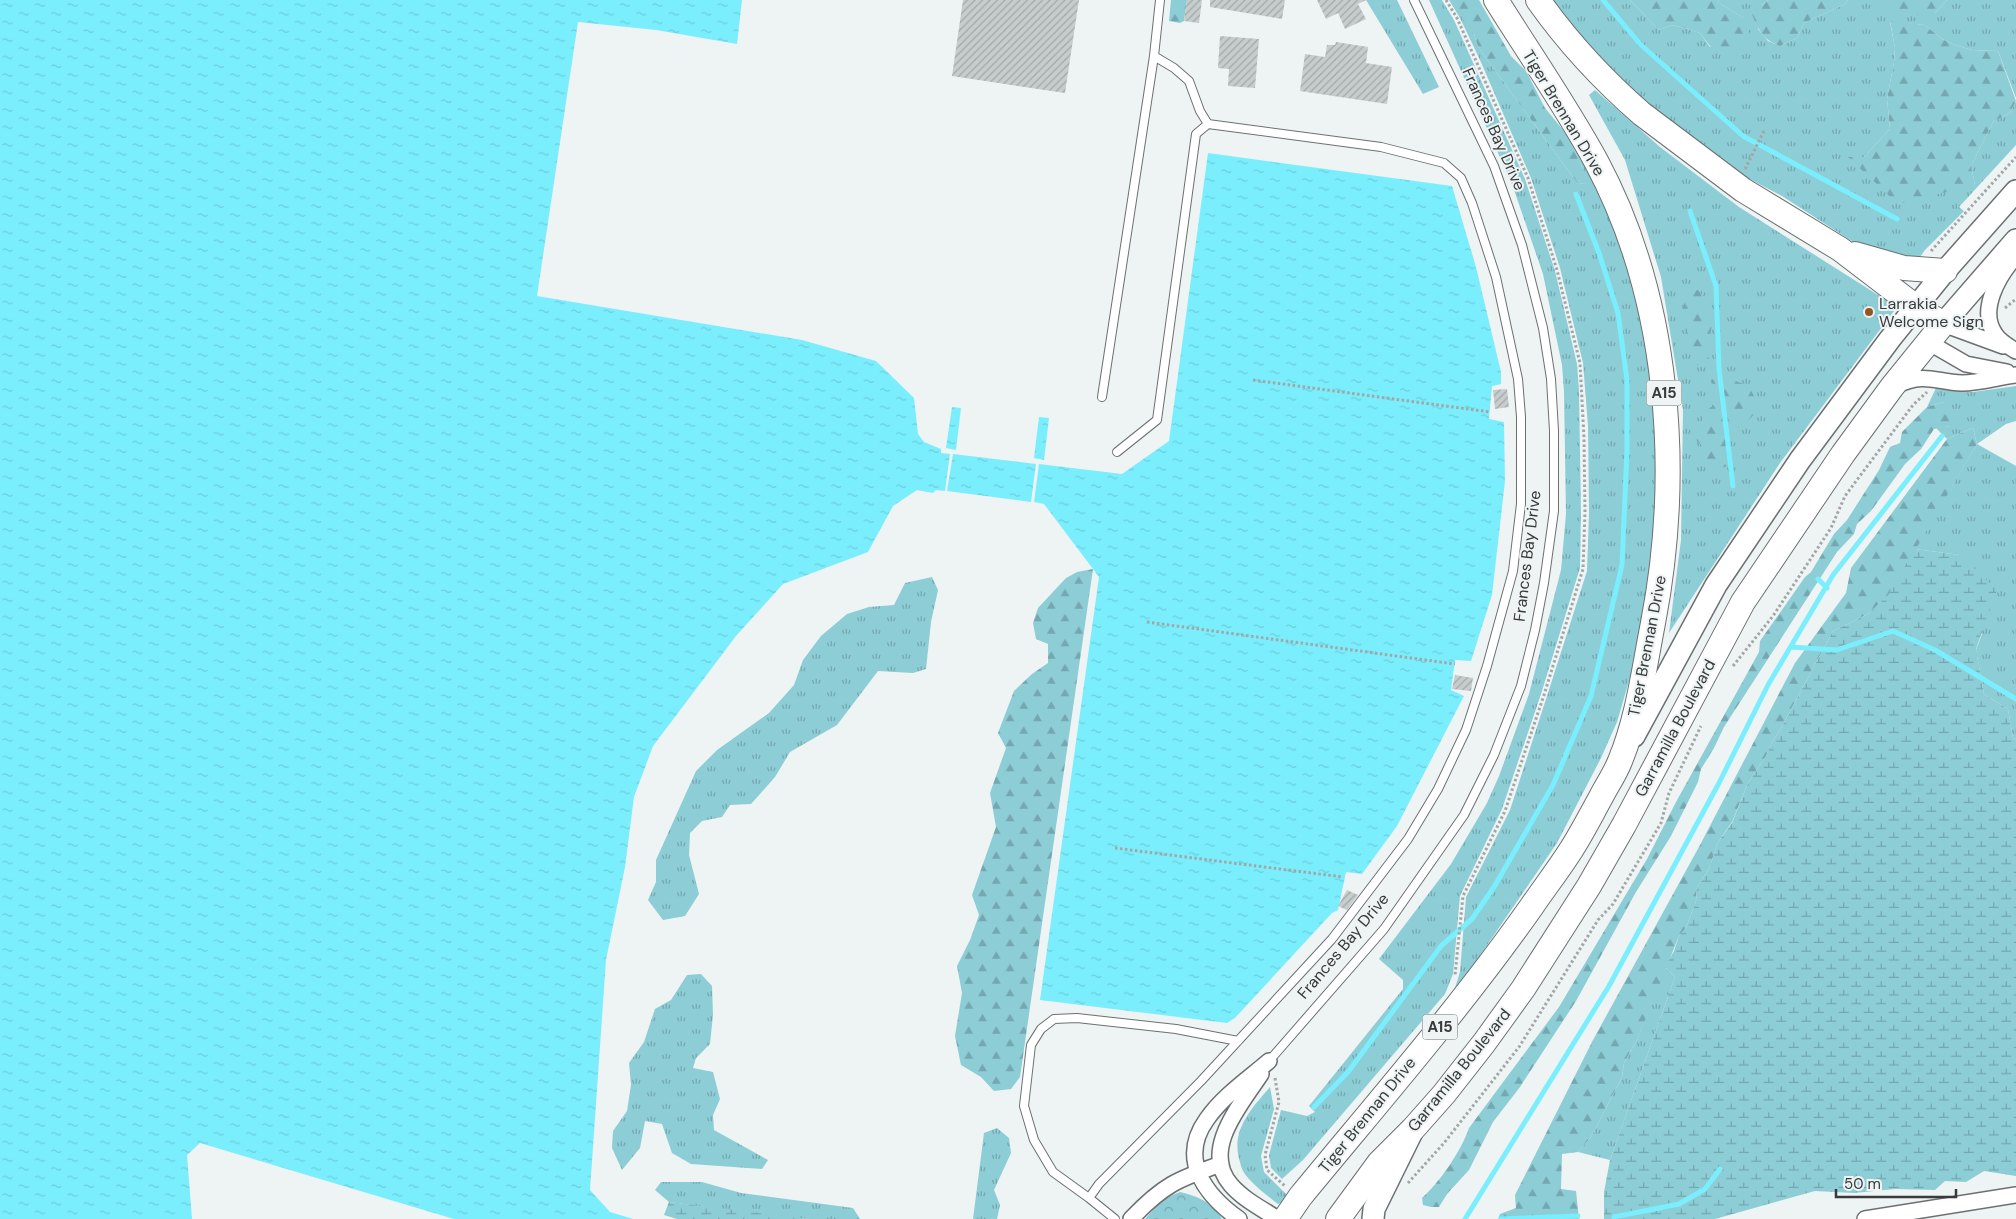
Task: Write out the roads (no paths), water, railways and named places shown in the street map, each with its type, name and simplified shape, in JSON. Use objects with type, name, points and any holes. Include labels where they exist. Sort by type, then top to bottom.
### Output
[{"type":"main road","name":"Tiger Brennan Drive","points":[[1285,1219],[1300,1197],[1509,938],[1572,850],[1620,762],[1637,703],[1664,562],[1667,464],[1665,400],[1661,363],[1647,296],[1632,246],[1604,178],[1578,130],[1496,0]]},
{"type":"main road","points":[[1538,0],[1570,40],[1628,102],[1737,185],[1840,249],[1936,333]]},
{"type":"main road","points":[[1840,249],[1904,268],[1946,271]]},
{"type":"main road","name":"Garramilla Boulevard","points":[[1338,1219],[1379,1163],[1444,1094],[1484,1044],[1542,959],[1624,825],[1702,675],[1743,602],[1829,474],[1892,387],[1936,333]]},
{"type":"street","name":"Garramilla Boulevard","points":[[1620,762],[1716,585],[1806,452],[1844,399],[1911,313],[2016,191]]},
{"type":"street","name":"Garramilla Boulevard","points":[[1936,333],[2016,240]]},
{"type":"street","points":[[2016,256],[2009,264],[1996,288],[1988,312],[1994,334],[2003,343],[2016,351]]},
{"type":"street","points":[[1936,333],[2016,351]]},
{"type":"street","points":[[1936,333],[1966,364],[2016,374]]},
{"type":"street","points":[[1892,387],[1916,378],[1928,377],[1961,383],[2016,374]]},
{"type":"street","name":"Frances Bay Drive","points":[[1221,1164],[1221,1145],[1227,1126],[1269,1061]]},
{"type":"street","name":"Frances Bay Drive","points":[[1197,1172],[1195,1148],[1203,1124],[1222,1101],[1269,1061]]},
{"type":"street","points":[[1373,1219],[1374,1209],[1413,1129]]},
{"type":"street","points":[[1131,1219],[1160,1190],[1182,1178],[1221,1164],[1225,1176],[1232,1186],[1244,1197],[1278,1219]]},
{"type":"street","points":[[1197,1172],[1201,1182],[1213,1198],[1239,1219]]},
{"type":"street","points":[[1865,1219],[2016,1195]]},
{"type":"lane","points":[[1102,397],[1154,56],[1160,0]]},
{"type":"lane","name":"Frances Bay Drive","points":[[1269,1061],[1384,929],[1464,815],[1494,755],[1521,686],[1544,583],[1554,511],[1554,431],[1551,379],[1543,328],[1522,246],[1494,166],[1414,0]]},
{"type":"lane","points":[[1154,56],[1174,68],[1189,81],[1200,111],[1208,124]]},
{"type":"lane","points":[[1089,1198],[1100,1184],[1238,1041],[1332,939],[1408,839],[1438,789],[1466,730],[1487,666],[1513,571],[1521,504],[1521,417],[1518,380],[1496,277],[1472,203],[1461,178],[1444,163],[1381,147],[1208,124],[1196,134],[1157,420],[1117,452]]},
{"type":"lane","points":[[1115,1219],[1053,1172],[1034,1140],[1024,1106],[1031,1045],[1041,1029],[1054,1019],[1077,1018],[1176,1029],[1238,1041]]},
{"type":"water","points":[[0,0],[742,0],[737,44],[656,30],[578,22],[537,296],[802,340],[876,361],[914,398],[918,434],[924,442],[941,449],[941,453],[950,454],[945,491],[936,490],[933,493],[917,490],[893,506],[868,552],[783,584],[736,636],[653,746],[634,797],[625,867],[606,960],[590,1190],[610,1212],[633,1219],[454,1219],[200,1143],[187,1155],[192,1219],[0,1219]]},
{"type":"water","points":[[1208,153],[1452,186],[1476,267],[1501,372],[1501,384],[1492,386],[1489,419],[1504,422],[1505,481],[1492,595],[1471,661],[1455,660],[1451,690],[1464,696],[1397,826],[1362,874],[1346,872],[1338,910],[1332,913],[1235,1018],[1227,1023],[1040,1000],[1099,577],[1044,504],[1034,502],[1039,464],[1122,474],[1169,441]]},
{"type":"water","points":[[952,407],[961,408],[956,450],[946,448]]},
{"type":"water","points":[[1039,417],[1049,418],[1044,460],[1034,458]]},
{"type":"water","points":[[953,454],[1036,464],[1031,502],[947,491]]},
{"type":"waterway","points":[[1603,0],[1640,44],[1743,136],[1897,219]]},
{"type":"waterway","points":[[1314,1107],[1348,1072],[1441,946],[1472,919],[1494,887],[1553,785],[1591,696],[1622,565],[1627,450],[1627,380],[1618,313],[1599,253],[1576,194]]},
{"type":"waterway","points":[[1690,211],[1716,286],[1719,369],[1733,486]]},
{"type":"waterway","points":[[1465,1219],[1609,986],[1719,783],[1768,685],[1833,575],[1942,436]]},
{"type":"waterway","points":[[1818,579],[1827,588]]},
{"type":"waterway","points":[[1791,647],[1837,650],[1893,631],[1935,650],[2016,699]]},
{"type":"waterway","points":[[1614,1217],[1679,1204],[1705,1189],[1720,1169]]},
{"type":"waterway","points":[[1501,1219],[1578,1216]]},
{"type":"place","name":"Larrakia Welcome Sign","points":[[1869,312]]}]
